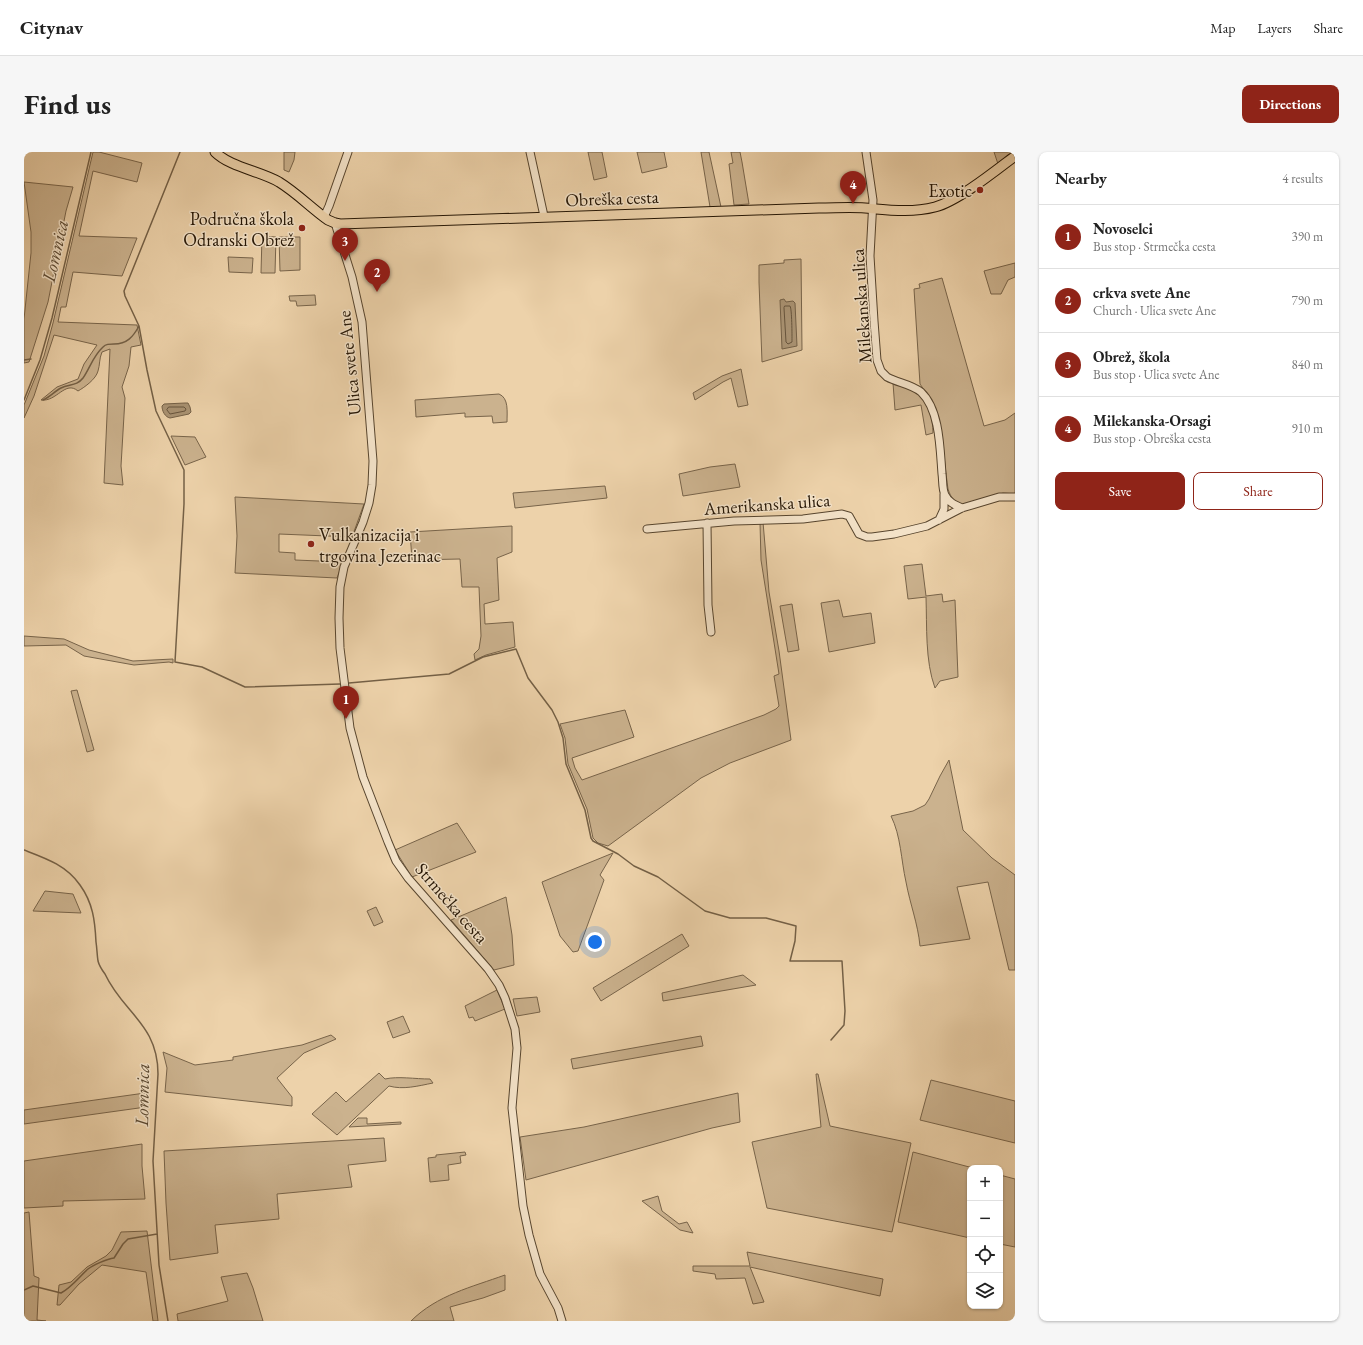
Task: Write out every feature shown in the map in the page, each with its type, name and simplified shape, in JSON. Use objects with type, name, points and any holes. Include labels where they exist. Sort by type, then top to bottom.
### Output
[{"type":"main road","name":"Obreška cesta","points":[[215,152],[228,161],[280,183],[324,217],[335,223],[347,224],[544,216],[820,208],[904,210],[936,206],[957,196],[1015,156]]},
{"type":"street","points":[[324,217],[348,152]]},
{"type":"street","points":[[530,152],[544,216]]},
{"type":"street","name":"Milekanska ulica","points":[[866,152],[873,200],[870,256],[878,365],[884,375],[918,390],[928,400],[932,409],[938,434],[944,492],[944,509],[939,520]]},
{"type":"street","name":"Ulica svete Ane","points":[[335,223],[352,277],[362,322],[373,461],[372,485],[369,503]]},
{"type":"street","points":[[944,492],[950,501],[962,508]]},
{"type":"street","name":"Amerikanska ulica","points":[[647,529],[707,523],[803,519],[842,514],[849,516],[860,534],[867,537],[894,534],[927,526],[962,508],[999,497],[1015,497]]},
{"type":"street","name":"Strmečka cesta","points":[[369,503],[363,522],[344,567],[340,600],[340,648],[349,720],[356,753],[372,804],[396,861],[411,881],[466,942],[488,969],[499,985],[509,1008],[517,1038],[512,1108],[524,1212],[532,1250],[538,1268],[558,1308],[562,1321]]},
{"type":"street","points":[[707,523],[708,605],[711,632]]},
{"type":"shaded area","points":[[93,152],[99,152],[142,163],[137,182],[93,171],[79,236],[137,238],[122,276],[73,272],[66,307],[61,307],[58,322],[137,325],[141,345],[131,347],[129,366],[122,387],[125,398],[121,466],[123,485],[104,483],[110,349],[102,352],[97,374],[93,380],[84,387],[78,391],[73,388],[69,388],[52,398],[41,400],[57,387],[78,379],[84,364],[97,345],[54,335],[34,396],[24,418],[24,405],[44,356],[53,323]]},
{"type":"shaded area","points":[[284,152],[295,152],[294,160],[289,172],[284,170]]},
{"type":"shaded area","points":[[588,152],[602,152],[607,177],[594,180]]},
{"type":"shaded area","points":[[637,152],[664,152],[667,167],[642,173]]},
{"type":"shaded area","points":[[701,152],[709,152],[721,207],[710,207]]},
{"type":"shaded area","points":[[731,152],[740,152],[749,204],[734,205],[729,164],[733,163]]},
{"type":"shaded area","points":[[994,152],[1015,152],[998,164]]},
{"type":"shaded area","points":[[24,182],[73,187],[66,211],[48,302],[29,362],[24,363],[24,319],[31,253],[31,232]]},
{"type":"shaded area","points":[[262,236],[276,237],[275,273],[261,273]]},
{"type":"shaded area","points":[[279,237],[300,237],[300,270],[280,271]]},
{"type":"shaded area","points":[[228,257],[253,258],[252,273],[229,272]]},
{"type":"shaded area","points":[[801,259],[802,350],[762,362],[759,265],[784,263],[784,260]]},
{"type":"shaded area","points":[[1015,263],[1015,277],[1008,280],[1001,294],[991,294],[984,271]]},
{"type":"shaded area","points":[[942,278],[984,426],[1005,420],[1015,413],[1015,494],[1003,493],[963,505],[953,499],[950,495],[943,448],[937,421],[933,408],[920,384],[914,289],[920,288],[919,284]]},
{"type":"shaded area","points":[[315,295],[316,305],[297,306],[296,301],[290,301],[289,296]]},
{"type":"shaded area","points":[[741,369],[748,405],[738,407],[731,378],[695,400],[693,393],[722,376]]},
{"type":"shaded area","points":[[893,383],[912,390],[924,400],[931,413],[933,433],[926,435],[921,405],[895,410]]},
{"type":"shaded area","points":[[499,394],[506,402],[507,422],[493,423],[492,416],[465,417],[465,413],[416,417],[415,400]]},
{"type":"shaded area","points":[[171,436],[195,437],[206,457],[185,465]]},
{"type":"shaded area","points":[[735,464],[740,487],[683,496],[679,474],[710,467]]},
{"type":"shaded area","points":[[605,486],[607,498],[515,508],[513,493]]},
{"type":"shaded area","points":[[235,497],[364,504],[352,537],[279,534],[279,552],[295,553],[295,560],[343,562],[337,578],[235,573],[237,536]]},
{"type":"shaded area","points":[[763,522],[769,592],[779,651],[791,740],[730,763],[701,778],[608,846],[598,843],[593,838],[587,809],[568,764],[565,738],[560,724],[625,710],[634,737],[572,758],[575,768],[582,780],[764,715],[779,706],[774,676],[779,674],[761,560],[760,523]]},
{"type":"shaded area","points":[[512,526],[512,552],[497,558],[499,600],[484,604],[485,624],[513,622],[515,647],[486,655],[475,660],[474,654],[479,649],[481,636],[479,587],[462,587],[460,559],[412,560],[410,532]]},
{"type":"shaded area","points":[[922,564],[926,596],[942,594],[943,602],[955,600],[958,677],[940,681],[935,688],[928,655],[926,597],[908,599],[904,566]]},
{"type":"shaded area","points":[[839,600],[843,617],[871,613],[875,643],[829,652],[821,603]]},
{"type":"shaded area","points":[[792,604],[799,650],[788,652],[780,606]]},
{"type":"shaded area","points":[[24,636],[64,639],[89,650],[133,661],[173,659],[173,663],[169,662],[134,665],[84,656],[66,645],[24,646]]},
{"type":"shaded area","points":[[77,690],[94,750],[87,752],[71,691]]},
{"type":"shaded area","points":[[949,760],[963,830],[992,858],[1015,875],[1015,970],[1009,970],[988,882],[957,887],[970,939],[920,946],[918,930],[904,874],[899,840],[891,816],[913,811],[925,805]]},
{"type":"shaded area","points":[[457,823],[476,852],[412,877],[395,850]]},
{"type":"shaded area","points":[[613,853],[600,875],[604,880],[578,951],[573,952],[560,936],[542,882]]},
{"type":"shaded area","points":[[45,891],[73,894],[81,913],[33,911]]},
{"type":"shaded area","points":[[506,897],[512,935],[514,965],[494,970],[451,920]]},
{"type":"shaded area","points":[[376,907],[383,922],[374,926],[367,911]]},
{"type":"shaded area","points":[[682,934],[689,946],[601,1001],[593,988]]},
{"type":"shaded area","points":[[743,975],[756,985],[663,1001],[662,993]]},
{"type":"shaded area","points":[[497,990],[505,1009],[475,1021],[473,1017],[469,1018],[465,1006]]},
{"type":"shaded area","points":[[537,997],[540,1012],[517,1016],[513,999]]},
{"type":"shaded area","points":[[403,1016],[410,1032],[393,1038],[387,1022]]},
{"type":"shaded area","points":[[331,1035],[336,1039],[304,1053],[277,1078],[292,1097],[292,1106],[165,1092],[167,1068],[163,1052],[195,1065],[233,1060],[233,1057],[302,1045]]},
{"type":"shaded area","points":[[701,1036],[703,1046],[573,1069],[571,1059]]},
{"type":"shaded area","points":[[379,1073],[385,1079],[430,1079],[433,1083],[405,1088],[389,1086],[337,1135],[312,1114],[336,1092],[346,1102]]},
{"type":"shaded area","points":[[816,1074],[818,1074],[830,1126],[911,1143],[892,1232],[767,1208],[752,1142],[821,1127]]},
{"type":"shaded area","points":[[931,1080],[1015,1101],[1015,1143],[920,1120]]},
{"type":"shaded area","points":[[145,1093],[146,1107],[24,1124],[24,1110]]},
{"type":"shaded area","points":[[738,1093],[740,1122],[712,1128],[526,1180],[520,1137],[584,1127]]},
{"type":"shaded area","points":[[358,1118],[367,1118],[367,1124],[401,1122],[401,1124],[349,1127]]},
{"type":"shaded area","points":[[384,1138],[386,1161],[348,1165],[352,1187],[277,1194],[279,1219],[215,1225],[218,1253],[170,1260],[164,1151]]},
{"type":"shaded area","points":[[142,1144],[145,1199],[63,1201],[63,1206],[24,1208],[24,1161]]},
{"type":"shaded area","points":[[465,1152],[466,1155],[460,1156],[461,1163],[448,1165],[449,1180],[430,1182],[428,1158],[436,1157],[436,1155]]},
{"type":"shaded area","points":[[913,1152],[967,1166],[967,1237],[898,1222]]},
{"type":"shaded area","points":[[1003,1176],[1015,1179],[1015,1247],[1003,1245]]},
{"type":"shaded area","points":[[658,1196],[662,1211],[679,1224],[687,1222],[693,1233],[680,1230],[642,1201]]},
{"type":"shaded area","points":[[29,1212],[34,1276],[39,1278],[37,1320],[46,1321],[24,1321],[24,1213]]},
{"type":"shaded area","points":[[147,1231],[158,1321],[153,1321],[146,1272],[102,1265],[79,1284],[60,1305],[57,1305],[59,1285],[71,1282],[87,1267],[106,1256],[112,1250],[121,1232]]},
{"type":"shaded area","points":[[747,1252],[883,1279],[880,1296],[750,1267],[764,1302],[753,1304],[745,1278],[716,1279],[715,1274],[693,1271],[693,1266],[750,1266]]},
{"type":"shaded area","points":[[247,1273],[263,1321],[178,1321],[177,1314],[228,1301],[221,1277]]},
{"type":"shaded area","points":[[505,1275],[505,1290],[450,1307],[454,1321],[411,1321],[421,1312],[443,1298]]},
{"type":"water","points":[[784,299],[786,302],[793,301],[795,303],[797,346],[782,349],[780,300]]},
{"type":"water","points":[[188,403],[191,412],[189,414],[170,418],[165,415],[162,406],[164,404]]},
{"type":"waterway","name":"Lomnica","points":[[24,400],[40,360],[52,318],[91,152]]},
{"type":"waterway","points":[[43,400],[61,388],[81,381],[97,354],[105,345],[123,343],[132,337],[139,326],[124,291],[180,152]]},
{"type":"waterway","points":[[139,326],[156,411],[184,470],[184,504],[175,662],[202,667],[245,687],[340,684]]},
{"type":"waterway","points":[[24,360],[31,359]]},
{"type":"waterway","points":[[349,683],[449,674],[483,657],[516,649],[528,678],[552,710],[558,722],[563,738],[566,764],[585,810],[593,841],[618,854],[634,866],[658,877],[705,911],[730,918],[766,918],[796,926],[795,941],[790,961],[842,961],[845,1011],[844,1025],[831,1040]]},
{"type":"waterway","name":"Lomnica","points":[[24,850],[62,867],[80,885],[91,905],[99,964],[112,987],[146,1031],[152,1043],[156,1057],[158,1074],[153,1161],[159,1265],[168,1321]]},
{"type":"waterway","points":[[24,1290],[33,1286],[61,1293],[72,1285],[90,1267],[114,1258],[128,1239],[157,1234]]},
{"type":"place","name":"Exotic","points":[[980,190]]},
{"type":"place","name":"Milekanska-Orsagi","points":[[853,204]]},
{"type":"place","name":"Područna škola Odranski Obrež","points":[[302,228]]},
{"type":"place","name":"Obrež, škola","points":[[345,261]]},
{"type":"place","name":"crkva svete Ane","points":[[377,292]]},
{"type":"place","name":"Vulkanizacija i trgovina Jezerinac","points":[[311,544]]},
{"type":"place","name":"Novoselci","points":[[346,719]]}]
